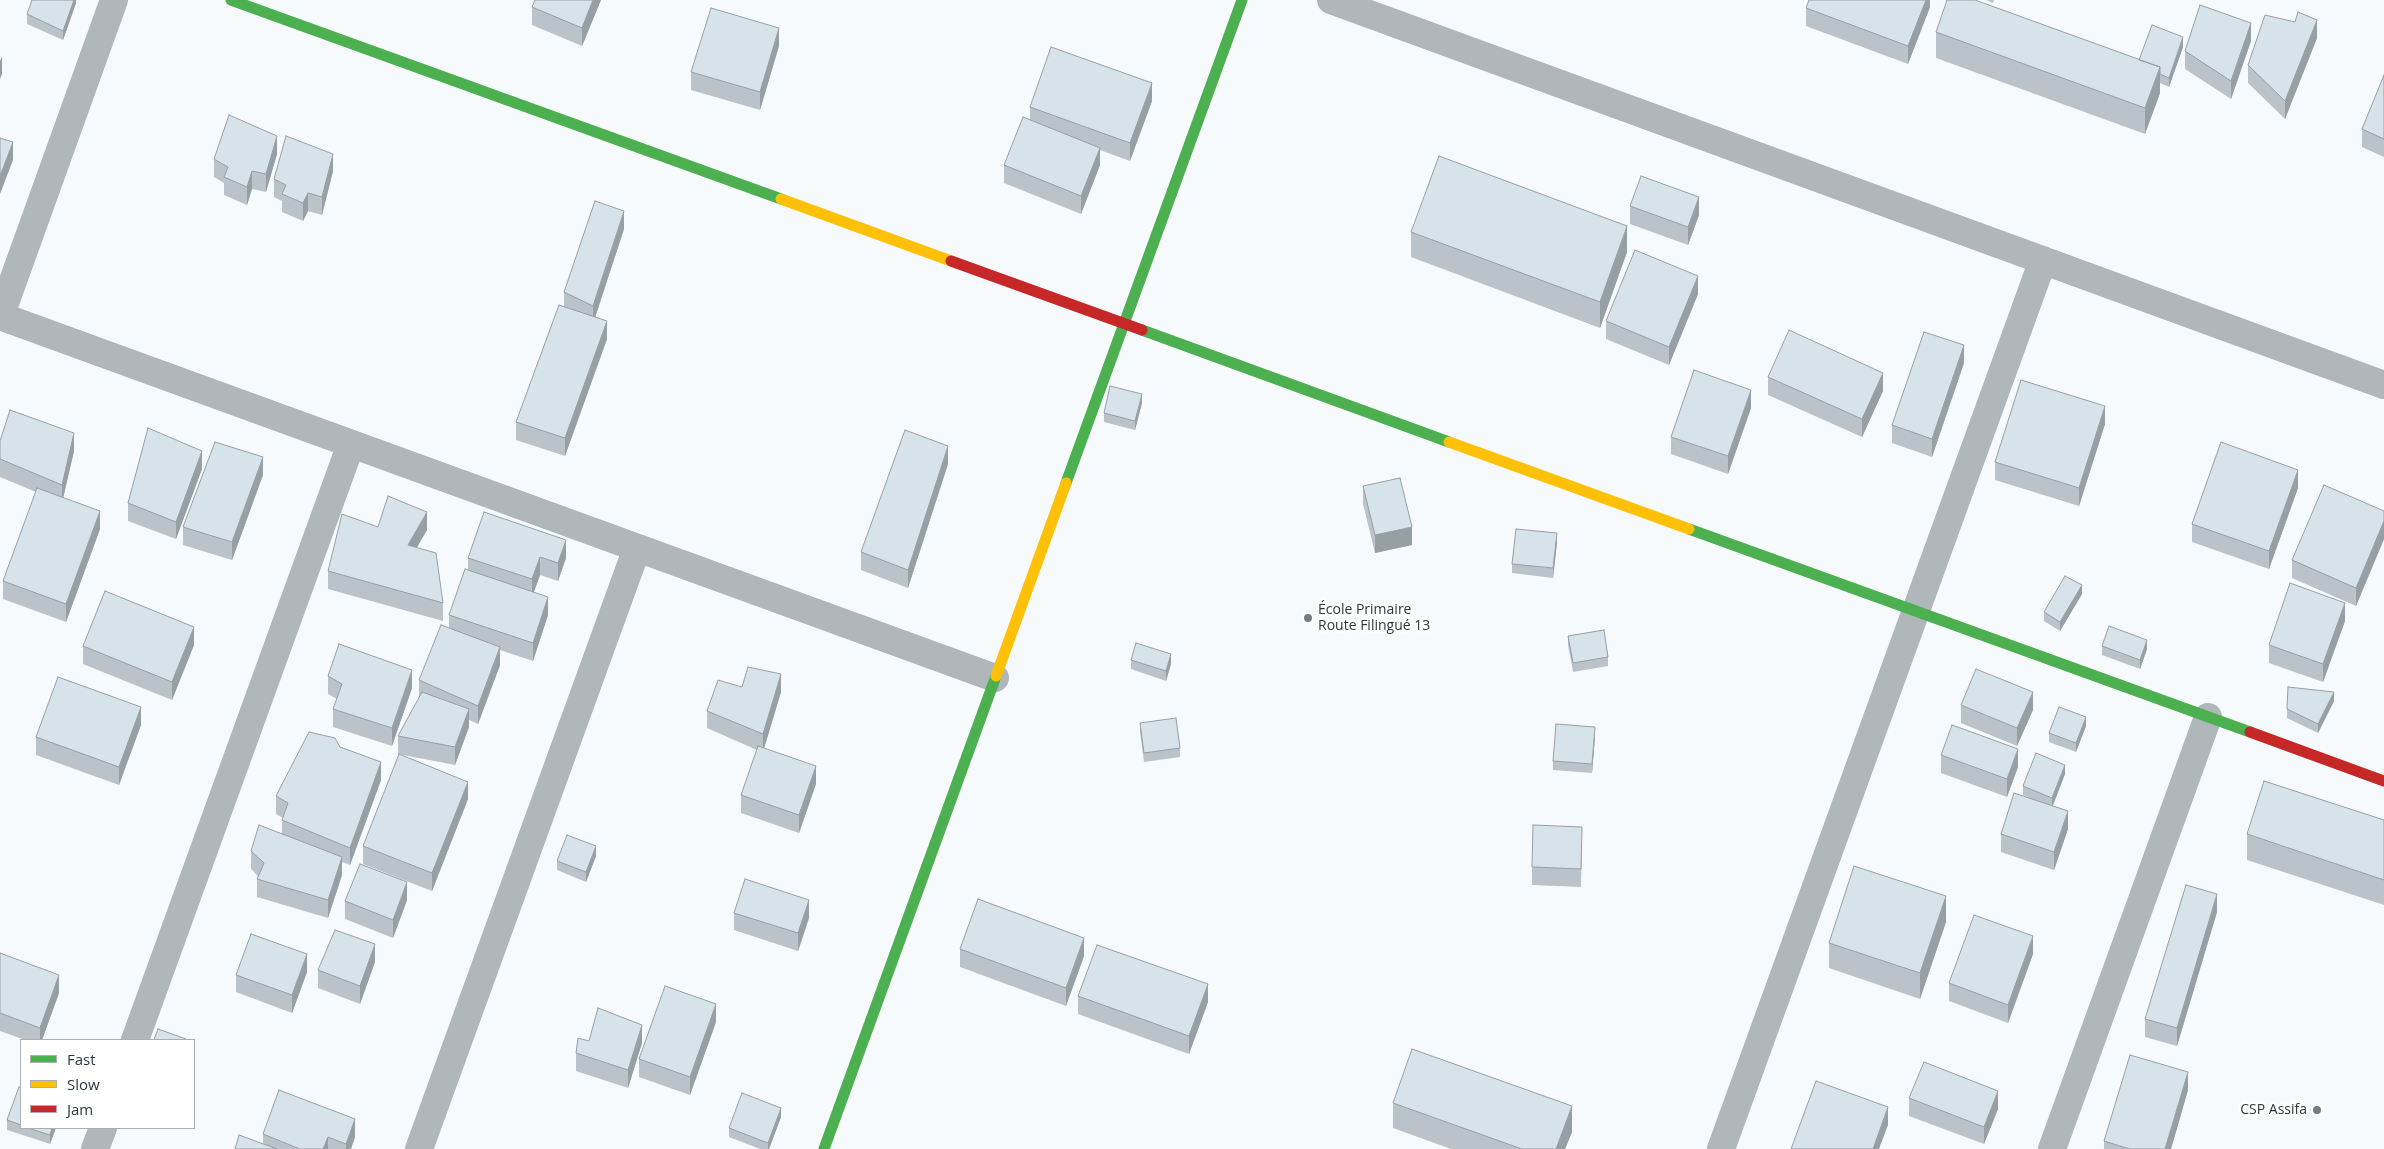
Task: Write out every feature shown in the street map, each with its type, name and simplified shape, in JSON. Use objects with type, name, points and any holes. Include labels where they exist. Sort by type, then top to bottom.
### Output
[{"type":"street","points":[[114,0],[0,317],[995,678]]},
{"type":"street","points":[[231,0],[2384,781]]},
{"type":"street","points":[[824,1149],[1242,0]]},
{"type":"street","points":[[1331,0],[2384,385]]},
{"type":"street","points":[[1721,1149],[2043,260]]},
{"type":"street","points":[[135,1039],[352,444]]},
{"type":"street","points":[[419,1149],[637,548]]},
{"type":"street","points":[[2052,1149],[2208,717]]},
{"type":"street","points":[[95,1149],[103,1129]]},
{"type":"building","points":[[32,0],[74,0],[63,31],[27,14]]},
{"type":"building","points":[[535,0],[593,0],[582,28],[532,7]]},
{"type":"building","points":[[1809,0],[1926,0],[1908,46],[1806,8]]},
{"type":"building","points":[[1947,0],[1975,0],[2160,67],[2145,108],[1936,32]]},
{"type":"building","points":[[2200,5],[2251,23],[2231,81],[2185,51]]},
{"type":"building","points":[[711,8],[779,28],[760,92],[691,72]]},
{"type":"building","points":[[2298,12],[2317,20],[2285,101],[2248,65],[2265,15],[2295,22]]},
{"type":"building","points":[[2152,25],[2183,37],[2169,78],[2160,74],[2160,67],[2139,60]]},
{"type":"building","points":[[1051,47],[1152,83],[1130,143],[1030,107]]},
{"type":"building","points":[[2384,75],[2384,139],[2362,129]]},
{"type":"building","points":[[229,115],[277,136],[266,174],[252,171],[247,187],[224,177],[228,167],[214,159]]},
{"type":"building","points":[[1023,117],[1100,148],[1081,196],[1004,165]]},
{"type":"building","points":[[286,136],[333,154],[322,197],[308,193],[303,203],[282,194],[286,185],[274,179]]},
{"type":"building","points":[[0,138],[13,142],[0,176]]},
{"type":"building","points":[[1439,156],[1627,226],[1600,302],[1411,232]]},
{"type":"building","points":[[1641,176],[1699,197],[1688,227],[1630,206]]},
{"type":"building","points":[[595,201],[624,211],[593,306],[564,292]]},
{"type":"building","points":[[1635,250],[1698,276],[1669,347],[1606,321]]},
{"type":"building","points":[[559,305],[607,321],[565,438],[516,422]]},
{"type":"building","points":[[1789,330],[1883,373],[1862,419],[1768,377]]},
{"type":"building","points":[[1924,332],[1964,345],[1932,439],[1892,425]]},
{"type":"building","points":[[1694,370],[1751,390],[1728,456],[1671,437]]},
{"type":"building","points":[[2021,380],[2105,406],[2079,488],[1995,462]]},
{"type":"building","points":[[1110,386],[1142,394],[1135,421],[1104,413]]},
{"type":"building","points":[[10,410],[74,433],[62,485],[0,459],[0,441]]},
{"type":"building","points":[[148,428],[202,451],[176,522],[128,503]]},
{"type":"building","points":[[905,430],[948,446],[908,570],[861,552]]},
{"type":"building","points":[[215,442],[263,457],[232,542],[183,527]]},
{"type":"building","points":[[2221,442],[2298,470],[2269,551],[2192,524]]},
{"type":"building","points":[[1400,478],[1412,527],[1375,535],[1363,486]]},
{"type":"building","points":[[2324,485],[2384,511],[2384,521],[2356,588],[2292,560]]},
{"type":"building","points":[[37,488],[100,511],[66,604],[3,581]]},
{"type":"building","points":[[388,496],[427,512],[408,545],[436,553],[443,603],[328,571],[342,514],[378,527]]},
{"type":"building","points":[[484,512],[566,540],[558,563],[540,557],[532,579],[468,558]]},
{"type":"building","points":[[1516,529],[1557,533],[1553,568],[1512,564]]},
{"type":"building","points":[[465,569],[548,597],[533,643],[449,615]]},
{"type":"building","points":[[2065,576],[2082,585],[2060,622],[2044,612]]},
{"type":"building","points":[[2290,583],[2345,603],[2323,664],[2269,645]]},
{"type":"building","points":[[105,591],[194,627],[172,682],[83,646]]},
{"type":"building","points":[[441,625],[500,647],[478,706],[419,680]]},
{"type":"building","points":[[2109,626],[2147,640],[2140,660],[2102,646]]},
{"type":"building","points":[[1604,630],[1608,657],[1573,663],[1568,636]]},
{"type":"building","points":[[1136,643],[1171,654],[1166,671],[1131,660]]},
{"type":"building","points":[[339,644],[412,670],[392,728],[333,709],[342,684],[328,676]]},
{"type":"building","points":[[748,667],[781,674],[763,734],[707,711],[718,680],[742,687]]},
{"type":"building","points":[[1976,669],[2033,692],[2017,728],[1961,705]]},
{"type":"building","points":[[58,677],[141,707],[119,767],[36,737]]},
{"type":"building","points":[[2288,687],[2334,692],[2318,724],[2287,709]]},
{"type":"building","points":[[422,692],[469,709],[455,747],[398,736]]},
{"type":"building","points":[[2059,707],[2086,717],[2076,743],[2049,733]]},
{"type":"building","points":[[1176,718],[1180,748],[1144,753],[1140,723]]},
{"type":"building","points":[[1556,724],[1595,727],[1592,764],[1553,761]]},
{"type":"building","points":[[1952,725],[2018,749],[2007,779],[1941,755]]},
{"type":"building","points":[[309,732],[335,738],[340,747],[381,762],[350,848],[282,820],[288,803],[276,796]]},
{"type":"building","points":[[758,746],[816,766],[799,815],[741,795]]},
{"type":"building","points":[[2036,753],[2065,765],[2052,798],[2023,786]]},
{"type":"building","points":[[399,754],[468,782],[432,873],[363,846]]},
{"type":"building","points":[[2264,781],[2384,820],[2384,880],[2247,834]]},
{"type":"building","points":[[2014,793],[2068,811],[2054,852],[2001,834]]},
{"type":"building","points":[[259,825],[342,857],[328,900],[257,879],[264,863],[251,851]]},
{"type":"building","points":[[1533,825],[1582,827],[1581,869],[1532,867]]},
{"type":"building","points":[[567,835],[596,846],[586,872],[557,861]]},
{"type":"building","points":[[360,864],[407,882],[393,920],[345,901]]},
{"type":"building","points":[[1854,866],[1946,896],[1920,973],[1829,943]]},
{"type":"building","points":[[745,879],[809,900],[798,933],[734,913]]},
{"type":"building","points":[[2186,885],[2217,894],[2177,1028],[2145,1019]]},
{"type":"building","points":[[978,899],[1084,938],[1066,988],[960,949]]},
{"type":"building","points":[[1974,915],[2033,936],[2008,1005],[1949,983]]},
{"type":"building","points":[[335,930],[375,944],[360,986],[318,970]]},
{"type":"building","points":[[251,934],[307,954],[292,995],[236,975]]},
{"type":"building","points":[[1097,945],[1208,984],[1189,1036],[1078,996]]},
{"type":"building","points":[[0,953],[59,975],[40,1028],[0,1013]]},
{"type":"building","points":[[665,986],[716,1004],[690,1077],[639,1059]]},
{"type":"building","points":[[598,1008],[642,1025],[628,1070],[576,1053],[578,1038],[589,1041]]},
{"type":"building","points":[[158,1029],[186,1039],[154,1039]]},
{"type":"building","points":[[1412,1049],[1572,1106],[1556,1149],[1522,1149],[1393,1103]]},
{"type":"building","points":[[2130,1055],[2188,1072],[2165,1149],[2130,1149],[2104,1141]]},
{"type":"building","points":[[1924,1062],[1998,1091],[1984,1127],[1909,1098]]},
{"type":"building","points":[[1816,1081],[1888,1107],[1873,1149],[1791,1149]]},
{"type":"building","points":[[19,1087],[20,1125],[7,1120]]},
{"type":"building","points":[[279,1090],[355,1119],[346,1144],[328,1137],[323,1149],[300,1149],[263,1134]]},
{"type":"building","points":[[742,1093],[781,1108],[768,1143],[729,1128]]},
{"type":"building","points":[[31,1129],[52,1129],[50,1135]]},
{"type":"building","points":[[239,1135],[277,1149],[235,1149]]},
{"type":"traffic: fast","points":[[231,0],[781,199]]},
{"type":"traffic: fast","points":[[1066,483],[1242,0]]},
{"type":"traffic: fast","points":[[1142,330],[1449,442]]},
{"type":"traffic: fast","points":[[1689,529],[2250,732]]},
{"type":"traffic: fast","points":[[824,1149],[996,676]]},
{"type":"traffic: slow","points":[[781,199],[951,261]]},
{"type":"traffic: slow","points":[[1449,442],[1689,529]]},
{"type":"traffic: slow","points":[[996,676],[1066,483]]},
{"type":"traffic: jam","points":[[951,261],[1142,330]]},
{"type":"traffic: jam","points":[[2250,732],[2384,781]]},
{"type":"place","name":"École Primaire Route Filingué 13","points":[[1308,618]]},
{"type":"place","name":"CSP Assifa","points":[[2317,1110]]}]
